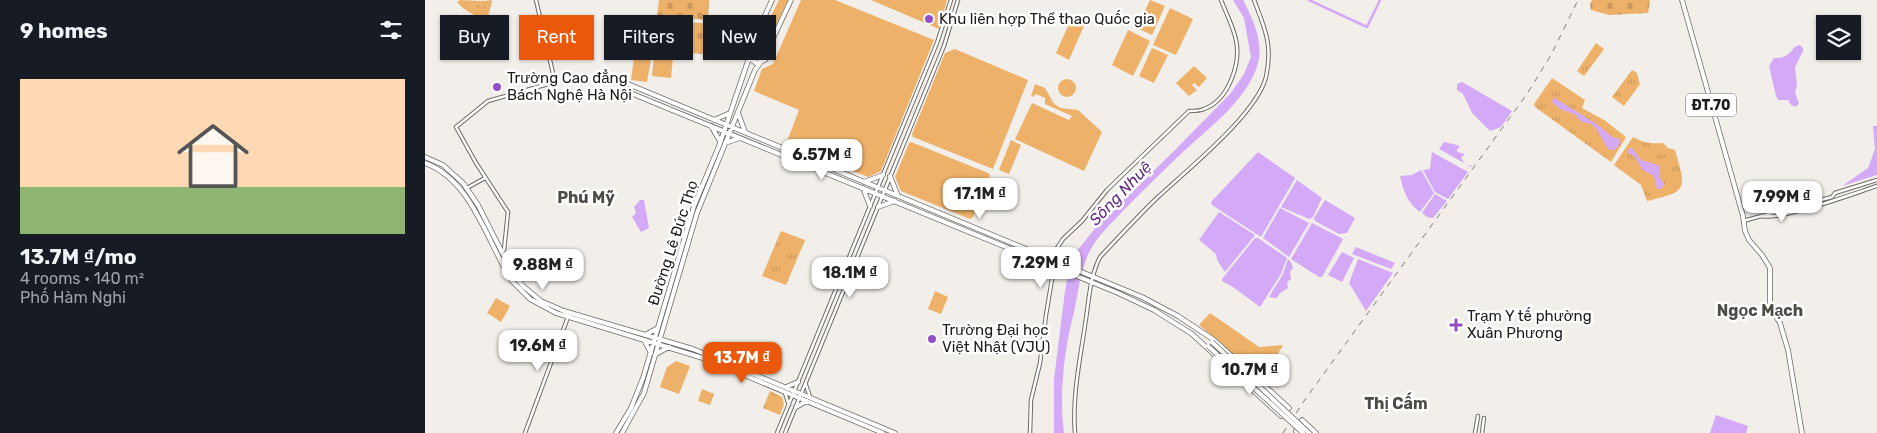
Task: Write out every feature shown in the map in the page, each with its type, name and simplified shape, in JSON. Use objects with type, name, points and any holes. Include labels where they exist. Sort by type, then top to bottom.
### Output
[{"type":"main road","points":[[765,15],[772,0]]},
{"type":"main road","points":[[776,31],[791,0]]},
{"type":"main road","name":"ĐT.70","points":[[1682,0],[1749,240],[1763,255],[1770,268],[1770,303],[1772,310],[1781,323],[1788,350],[1802,433]]},
{"type":"main road","name":"Đường Lê Đức Thọ","points":[[622,433],[644,393],[697,213],[722,144],[723,130],[748,60]]},
{"type":"main road","points":[[752,60],[760,63],[764,60]]},
{"type":"main road","name":"Đường Lê Đức Thọ","points":[[616,433],[635,400],[695,206],[722,144],[733,128],[760,63]]},
{"type":"main road","points":[[628,84],[1156,304],[1228,351],[1289,408],[1281,416],[1191,334]]},
{"type":"main road","points":[[628,92],[883,196],[1154,310],[1210,344],[1309,433]]},
{"type":"main road","points":[[714,120],[730,113],[738,114],[740,123],[747,134],[746,140]]},
{"type":"main road","points":[[711,126],[722,144],[741,138]]},
{"type":"main road","points":[[425,157],[448,169],[467,188],[517,280],[534,296],[556,308],[594,322],[668,344],[713,360],[895,433]]},
{"type":"main road","points":[[425,163],[443,172],[463,191],[506,272],[516,286],[538,304],[568,317],[594,322]]},
{"type":"main road","points":[[864,182],[883,175]]},
{"type":"main road","points":[[890,176],[898,196]]},
{"type":"main road","points":[[863,188],[870,206]]},
{"type":"main road","points":[[878,207],[895,201]]},
{"type":"main road","points":[[971,233],[973,227]]},
{"type":"main road","points":[[645,337],[658,328]]},
{"type":"main road","points":[[663,329],[668,344]]},
{"type":"main road","points":[[1200,331],[1210,344],[1303,433]]},
{"type":"main road","points":[[645,337],[651,353]]},
{"type":"main road","points":[[657,354],[668,344]]},
{"type":"main road","points":[[786,389],[798,382]]},
{"type":"main road","points":[[796,407],[809,399]]},
{"type":"main road","points":[[809,399],[883,433]]},
{"type":"main road","points":[[1302,420],[1315,433]]},
{"type":"street","points":[[501,252],[503,250],[508,212],[485,178],[456,126],[488,101],[555,82],[536,0]]},
{"type":"street","points":[[777,433],[943,28],[951,0]]},
{"type":"street","points":[[785,433],[944,46],[958,0]]},
{"type":"street","points":[[1054,261],[1055,251],[1063,239],[1117,179],[1189,111],[1211,106],[1231,84],[1234,76],[1237,47],[1221,0]]},
{"type":"street","points":[[1075,433],[1078,375],[1090,276],[1100,257],[1152,203],[1247,112],[1256,97],[1265,79],[1269,55],[1268,36],[1254,0]]},
{"type":"street","points":[[467,188],[485,178]]},
{"type":"street","points":[[1743,221],[1765,213],[1832,196],[1877,180]]},
{"type":"street","points":[[1760,216],[1766,218],[1793,212],[1877,186]]},
{"type":"street","points":[[1030,433],[1029,410],[1037,376],[1054,267]]},
{"type":"street","points":[[525,433],[568,317]]},
{"type":"street","points":[[805,385],[809,399]]},
{"type":"street","points":[[786,389],[789,405]]},
{"type":"street","points":[[1475,433],[1478,416]]},
{"type":"street","points":[[1482,433],[1484,418]]},
{"type":"green space","points":[[460,0],[492,0],[491,6],[475,4],[464,9],[457,2]]},
{"type":"green space","points":[[659,0],[709,0],[708,15],[703,15],[703,20],[693,19],[693,15],[657,15]]},
{"type":"green space","points":[[779,0],[788,0],[776,25],[776,15],[772,15]]},
{"type":"green space","points":[[801,0],[835,0],[934,40],[881,171],[868,177],[786,144],[799,110],[754,91],[762,69],[773,64]]},
{"type":"green space","name":"Khu liên hợp Thể thao Quốc gia","points":[[871,0],[947,0],[939,29]]},
{"type":"green space","points":[[1150,0],[1165,6],[1152,35],[1137,28]]},
{"type":"green space","points":[[1592,0],[1650,0],[1648,13],[1609,15],[1591,10]]},
{"type":"green space","points":[[475,4],[491,6],[488,15],[474,15],[464,9]]},
{"type":"green space","points":[[1170,8],[1193,19],[1176,55],[1153,45]]},
{"type":"green space","points":[[1073,15],[1086,21],[1069,60],[1056,53]]},
{"type":"green space","points":[[693,22],[703,23],[703,54],[693,53]]},
{"type":"green space","points":[[1128,30],[1150,41],[1133,76],[1112,65]]},
{"type":"green space","points":[[1596,43],[1604,49],[1584,76],[1577,71]]},
{"type":"green space","points":[[1152,48],[1168,55],[1154,83],[1139,76]]},
{"type":"green space","points":[[955,49],[1028,80],[993,169],[913,137],[912,134],[945,53]]},
{"type":"green space","points":[[634,60],[651,60],[647,82],[631,80]]},
{"type":"green space","points":[[654,60],[673,60],[671,78],[652,76]]},
{"type":"green space","points":[[1194,66],[1207,78],[1199,87],[1194,83],[1192,85],[1197,90],[1189,96],[1176,83]]},
{"type":"green space","points":[[1632,70],[1637,73],[1640,84],[1624,106],[1612,97]]},
{"type":"green space","points":[[1552,78],[1585,100],[1582,108],[1604,120],[1626,137],[1611,162],[1535,107],[1534,104]]},
{"type":"green space","points":[[1067,79],[1073,82],[1076,88],[1073,94],[1067,97],[1061,94],[1058,88],[1061,82]]},
{"type":"green space","points":[[1035,84],[1045,88],[1054,104],[1061,108],[1078,110],[1102,132],[1084,171],[1015,139],[1032,103],[1069,120],[1072,116],[1045,104],[1045,98],[1036,94],[1033,97],[1031,96]]},
{"type":"green space","points":[[1633,137],[1648,143],[1663,143],[1668,148],[1675,150],[1682,181],[1677,191],[1661,198],[1647,201],[1641,185],[1614,165]]},
{"type":"green space","points":[[1011,140],[1021,145],[1009,174],[999,170]]},
{"type":"green space","points":[[911,142],[990,175],[973,217],[970,219],[901,191],[895,177]]},
{"type":"green space","points":[[781,231],[805,240],[786,285],[762,276]]},
{"type":"green space","points":[[935,291],[948,297],[941,314],[928,309]]},
{"type":"green space","points":[[496,298],[510,306],[501,322],[487,313]]},
{"type":"green space","points":[[1210,313],[1259,347],[1283,345],[1263,379],[1199,325]]},
{"type":"green space","points":[[676,361],[690,366],[679,394],[660,387],[667,367]]},
{"type":"green space","points":[[702,389],[714,394],[710,405],[698,401]]},
{"type":"green space","points":[[770,391],[782,397],[784,404],[780,415],[763,408]]},
{"type":"shaded area","points":[[1233,0],[1243,0],[1255,28],[1260,50],[1255,72],[1239,97],[1218,121],[1135,199],[1105,230],[1092,247],[1082,271],[1065,357],[1062,388],[1064,433],[1054,433],[1054,379],[1065,291],[1071,262],[1076,252],[1097,226],[1230,94],[1244,74],[1251,57],[1244,18]]},
{"type":"shaded area","points":[[1800,45],[1803,51],[1795,67],[1797,85],[1795,92],[1799,104],[1795,107],[1788,100],[1778,100],[1769,66],[1774,58],[1781,58],[1789,54],[1795,47]]},
{"type":"shaded area","points":[[1462,82],[1512,111],[1501,127],[1490,131],[1472,113],[1463,94],[1457,90],[1457,84]]},
{"type":"shaded area","points":[[1553,97],[1598,125],[1612,137],[1620,139],[1620,143],[1615,150],[1608,149],[1596,128],[1591,124],[1582,122],[1574,114],[1560,109],[1552,102]]},
{"type":"shaded area","points":[[1873,126],[1877,126],[1877,175],[1842,186],[1868,168],[1875,149]]},
{"type":"shaded area","points":[[1444,142],[1460,147],[1457,149],[1457,152],[1465,154],[1461,158],[1465,163],[1439,149]]},
{"type":"shaded area","points":[[1629,148],[1632,148],[1641,160],[1658,165],[1660,168],[1659,177],[1664,183],[1662,189],[1657,189],[1654,176],[1643,170],[1634,156],[1628,153]]},
{"type":"shaded area","points":[[1258,152],[1295,178],[1261,237],[1212,205],[1211,202]]},
{"type":"shaded area","points":[[1432,152],[1468,172],[1448,199],[1435,192],[1423,170],[1430,169]]},
{"type":"shaded area","points":[[1421,170],[1434,193],[1420,212],[1412,205],[1407,196],[1400,176],[1412,175]]},
{"type":"shaded area","points":[[1297,180],[1322,198],[1313,217],[1309,219],[1281,207]]},
{"type":"shaded area","points":[[1435,194],[1447,201],[1433,218],[1427,217],[1422,213]]},
{"type":"shaded area","points":[[640,200],[644,200],[649,228],[641,232],[632,217],[636,213],[634,207]]},
{"type":"shaded area","points":[[1325,200],[1355,218],[1347,233],[1339,234],[1315,221],[1314,218]]},
{"type":"shaded area","points":[[1280,208],[1309,223],[1289,257],[1263,238]]},
{"type":"shaded area","points":[[1219,212],[1255,235],[1225,272],[1217,260],[1216,254],[1199,240]]},
{"type":"shaded area","points":[[1312,223],[1343,239],[1322,277],[1319,277],[1291,259]]},
{"type":"shaded area","points":[[1255,238],[1258,238],[1287,258],[1281,274],[1260,307],[1222,281]]},
{"type":"shaded area","points":[[1356,247],[1395,263],[1391,269],[1352,254]]},
{"type":"shaded area","points":[[1342,252],[1354,258],[1342,282],[1328,275]]},
{"type":"shaded area","points":[[1288,259],[1293,268],[1290,272],[1291,279],[1287,282],[1288,288],[1280,293],[1277,298],[1269,297],[1283,274]]},
{"type":"shaded area","points":[[1358,259],[1393,273],[1366,311],[1349,283]]},
{"type":"shaded area","points":[[1716,415],[1748,426],[1746,433],[1710,433]]},
{"type":"waterway","points":[[1309,0],[1367,27],[1380,0]]},
{"type":"railway","points":[[1283,433],[1304,401],[1527,94],[1551,55],[1578,0]]},
{"type":"place","name":"Khu liên hợp Thể thao Quốc gia","points":[[929,19]]},
{"type":"place","name":"Trường Cao đẳng Bách Nghệ Hà Nội","points":[[497,87]]},
{"type":"place","name":"Trạm Y tế phường Xuân Phương","points":[[1456,325]]},
{"type":"place","name":"Trường Đại học Việt Nhật (VJU)","points":[[932,339]]},
{"type":"district","name":"Phú Mỹ","points":[[586,197]]},
{"type":"district","name":"Ngọc Mạch","points":[[1760,310]]},
{"type":"district","name":"Thị Cấm","points":[[1396,403]]},
{"type":"water label","name":"Sông Nhuệ","points":[[1120,193]]}]
